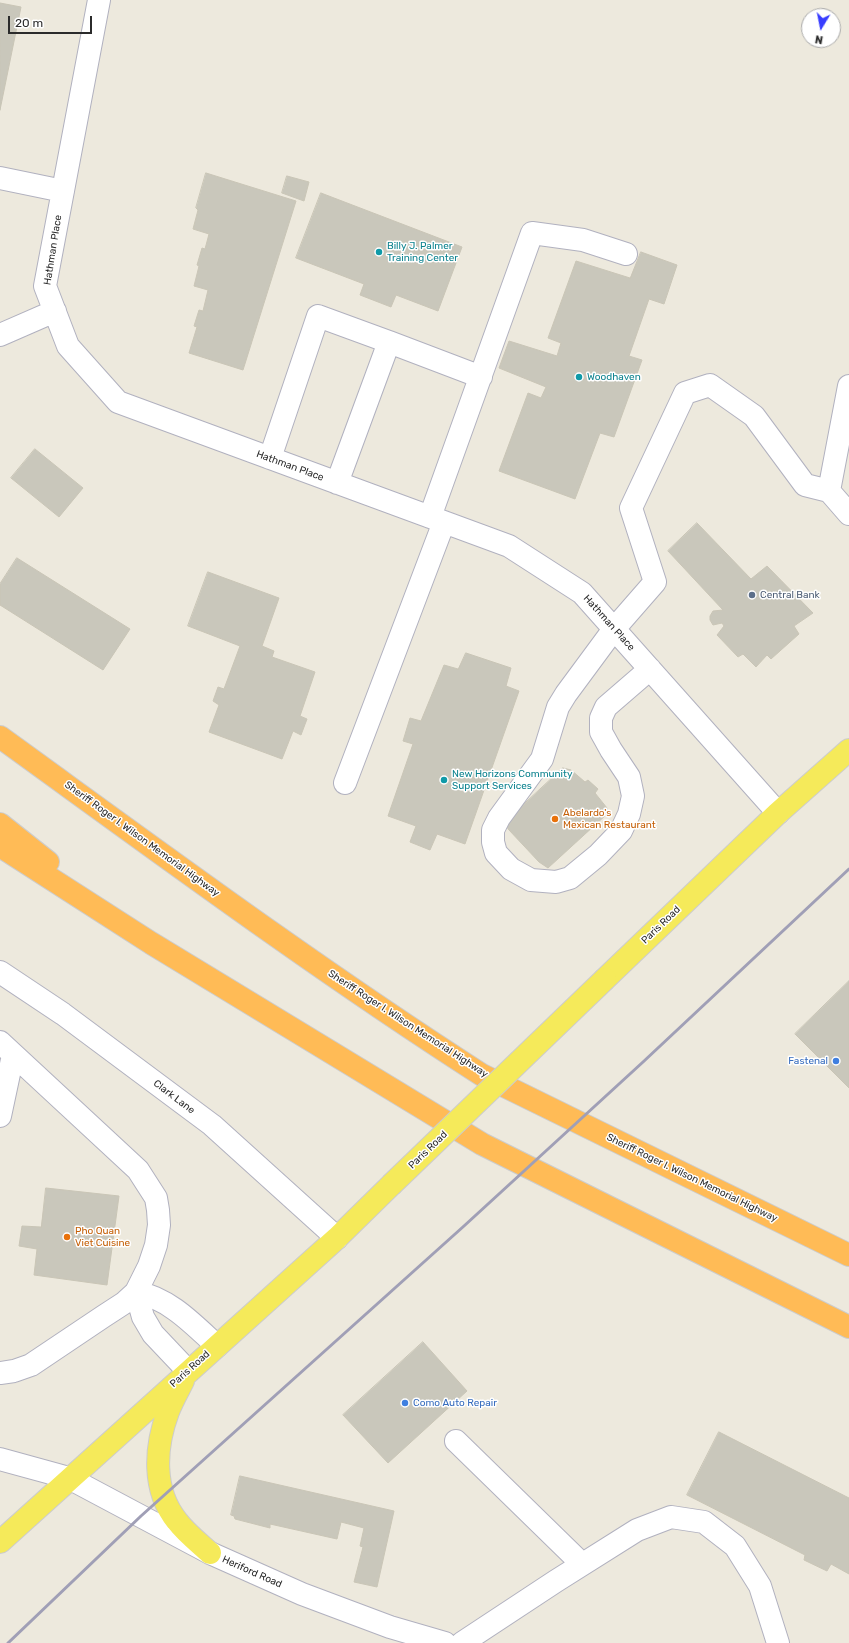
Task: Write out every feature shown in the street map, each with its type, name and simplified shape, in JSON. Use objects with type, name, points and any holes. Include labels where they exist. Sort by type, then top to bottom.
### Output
[{"type":"highway","name":"Sheriff Roger I. Wilson Memorial Highway","points":[[0,737],[258,923],[438,1046],[482,1074],[849,1255]]},
{"type":"highway","points":[[0,824],[151,943]]},
{"type":"highway","points":[[0,846],[151,943],[482,1144],[849,1327]]},
{"type":"main road","name":"Paris Road","points":[[0,1542],[336,1238],[778,813],[849,750]]},
{"type":"main road","points":[[188,1371],[168,1411],[159,1446],[158,1476],[161,1490],[177,1521],[210,1553]]},
{"type":"street","name":"Hathman Place","points":[[99,0],[45,286],[68,346],[118,402],[509,546],[582,592],[778,813]]},
{"type":"street","points":[[0,178],[63,191]]},
{"type":"street","points":[[344,783],[437,520],[481,377],[532,233],[583,240],[626,254]]},
{"type":"street","points":[[0,334],[55,311]]},
{"type":"street","points":[[270,458],[318,316],[481,377]]},
{"type":"street","points":[[337,483],[389,342]]},
{"type":"street","points":[[650,669],[606,707],[601,718],[601,732],[629,777],[633,796],[629,814],[621,831],[598,855],[570,878],[556,882],[531,880],[511,869],[496,853],[492,842],[493,830],[499,818],[542,759],[558,707],[566,694],[614,629],[655,582],[631,508],[685,393],[710,385],[754,416],[806,485],[829,491],[849,514]]},
{"type":"street","points":[[829,491],[849,386]]},
{"type":"street","name":"Clark Lane","points":[[0,972],[63,1014],[212,1125],[336,1238]]},
{"type":"street","points":[[0,1116],[7,1048]]},
{"type":"street","points":[[0,1373],[14,1371],[31,1365],[111,1312],[136,1292],[149,1266],[156,1245],[159,1225],[156,1198],[138,1170],[7,1048]]},
{"type":"street","points":[[136,1292],[148,1294],[177,1310],[217,1346]]},
{"type":"street","points":[[136,1292],[143,1316],[153,1334],[188,1371]]},
{"type":"street","points":[[456,1441],[582,1564]]},
{"type":"street","name":"Heriford Road","points":[[0,1459],[69,1478],[210,1553],[323,1602],[390,1626],[445,1643]]},
{"type":"street","points":[[462,1643],[582,1564],[637,1530],[671,1517],[704,1522],[736,1546],[760,1586],[778,1643]]},
{"type":"building","points":[[0,3],[21,7],[0,110]]},
{"type":"building","points":[[206,173],[296,201],[243,370],[189,353],[197,327],[194,326],[199,310],[203,311],[208,290],[194,286],[199,266],[197,265],[202,248],[205,249],[209,234],[193,229],[198,210],[196,208]]},
{"type":"building","points":[[287,176],[309,182],[304,201],[282,193]]},
{"type":"building","name":"Billy J. Palmer Training Center","points":[[321,193],[462,247],[438,311],[396,295],[391,307],[360,295],[364,284],[296,258]]},
{"type":"building","name":"Woodhaven","points":[[641,252],[677,265],[664,304],[649,299],[629,356],[642,360],[614,437],[600,433],[575,499],[499,471],[528,393],[541,398],[546,387],[499,368],[509,341],[557,356],[561,343],[548,338],[576,261],[630,278]]},
{"type":"building","points":[[35,449],[83,488],[59,517],[11,478]]},
{"type":"building","name":"Central Bank","points":[[697,523],[751,579],[767,566],[813,613],[794,626],[799,634],[771,659],[767,655],[756,667],[743,654],[738,657],[717,635],[724,626],[722,623],[713,625],[710,620],[710,616],[713,611],[723,610],[668,551]]},
{"type":"building","points":[[17,558],[130,629],[103,670],[0,605],[0,584]]},
{"type":"building","points":[[208,572],[279,598],[262,646],[274,651],[272,657],[315,672],[300,716],[307,719],[301,735],[293,731],[282,759],[209,732],[219,705],[213,701],[218,687],[224,689],[240,646],[188,626]]},
{"type":"building","name":"New Horizons Community Support Services","points":[[466,653],[511,668],[506,686],[519,691],[465,844],[437,834],[430,850],[410,842],[416,826],[388,816],[413,744],[403,741],[410,718],[421,721],[444,665],[458,669]]},
{"type":"building","name":"Abelardo's Mexican Restaurant","points":[[563,768],[571,770],[585,782],[588,780],[598,789],[595,793],[607,808],[607,814],[548,868],[539,862],[504,823]]},
{"type":"building","name":"Fastenal","points":[[849,981],[849,1088],[795,1034]]},
{"type":"building","name":"Pho Quan Viet Cuisine","points":[[46,1188],[119,1196],[107,1285],[34,1275],[37,1249],[19,1246],[22,1226],[41,1227]]},
{"type":"building","name":"Como Auto Repair","points":[[423,1342],[467,1391],[388,1463],[343,1415]]},
{"type":"building","points":[[719,1432],[849,1498],[849,1574],[831,1564],[827,1571],[804,1560],[805,1555],[687,1495]]},
{"type":"building","points":[[240,1476],[394,1511],[377,1587],[354,1582],[363,1547],[360,1546],[364,1528],[341,1522],[337,1539],[270,1524],[270,1528],[235,1519],[234,1516],[231,1515]]},
{"type":"railway","points":[[8,1643],[141,1516],[464,1226],[643,1062],[849,869]]},
{"type":"place","name":"Billy J. Palmer Training Center","points":[[379,252]]},
{"type":"place","name":"Woodhaven","points":[[579,377]]},
{"type":"place","name":"Central Bank","points":[[752,595]]},
{"type":"place","name":"New Horizons Community Support Services","points":[[444,780]]},
{"type":"place","name":"Abelardo's Mexican Restaurant","points":[[555,819]]},
{"type":"place","name":"Fastenal","points":[[836,1061]]},
{"type":"place","name":"Pho Quan Viet Cuisine","points":[[67,1237]]},
{"type":"place","name":"Como Auto Repair","points":[[405,1403]]}]
